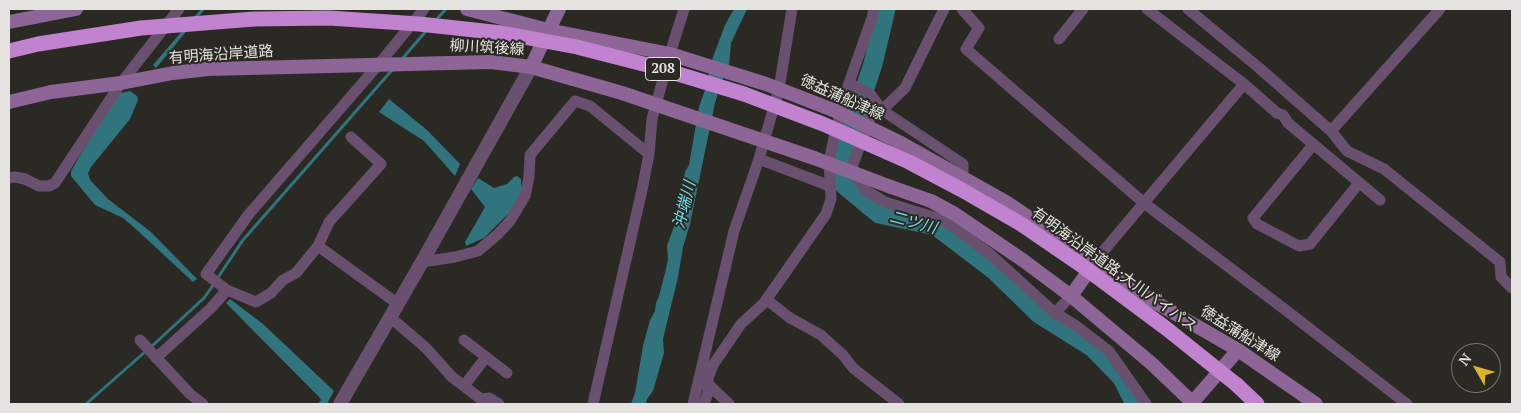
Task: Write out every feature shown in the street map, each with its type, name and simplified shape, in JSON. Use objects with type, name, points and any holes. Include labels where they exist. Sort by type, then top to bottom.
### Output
[{"type":"highway","name":"有明海沿岸道路;大川バイパス","points":[[9,50],[151,27],[254,19],[329,18],[419,24],[502,33],[577,47],[655,67],[744,94],[823,124],[909,162],[962,190],[1021,224],[1082,265],[1167,329],[1256,404]]},
{"type":"highway","name":"有明海沿岸道路;大川バイパス","points":[[9,56],[141,32],[254,25],[328,24],[418,29],[502,38],[653,72],[742,100],[820,130],[906,168],[959,195],[1018,230],[1078,270],[1235,387]]},
{"type":"main road","points":[[9,22],[76,9]]},
{"type":"main road","name":"柳川筑後線","points":[[438,62],[491,62],[530,67],[559,9]]},
{"type":"main road","points":[[472,10],[548,30]]},
{"type":"main road","name":"徳益蒲船津線","points":[[548,30],[675,55],[773,87],[833,110],[901,143],[1006,202],[1148,298],[1238,350],[1316,404]]},
{"type":"main road","name":"有明海沿岸道路","points":[[9,102],[51,92],[208,69],[438,62]]},
{"type":"main road","points":[[530,67],[622,94],[760,139],[930,201],[955,214],[1071,296],[1151,363],[1193,404],[1238,350]]},
{"type":"main road","points":[[1071,296],[1095,262]]},
{"type":"street","points":[[9,178],[25,179],[39,186],[48,186],[55,183],[121,83],[179,9]]},
{"type":"street","points":[[351,138],[381,164],[329,222],[318,246],[296,273],[283,280],[272,293],[256,302],[224,288],[206,274],[249,214],[424,9]]},
{"type":"street","points":[[593,404],[642,190],[649,154],[652,119],[659,106],[675,55],[684,9]]},
{"type":"street","points":[[693,404],[734,231],[759,159],[760,139],[792,9]]},
{"type":"street","points":[[704,404],[708,394],[708,378],[713,364],[741,324],[767,300],[826,214],[831,199],[829,162],[849,83],[874,9]]},
{"type":"street","points":[[944,9],[906,88],[882,110],[871,115],[852,167],[865,190],[885,202],[946,220],[990,254],[1055,313],[1075,325],[1108,351],[1146,404]]},
{"type":"street","points":[[962,9],[979,28],[966,49],[1144,203],[1407,404]]},
{"type":"street","points":[[1059,39],[1082,9]]},
{"type":"street","points":[[1147,9],[1244,84],[1277,113],[1283,115],[1288,124],[1380,200]]},
{"type":"street","points":[[1188,9],[1331,131],[1347,151],[1384,169],[1500,262],[1500,277],[1512,288]]},
{"type":"street","points":[[1331,131],[1440,9]]},
{"type":"street","points":[[340,404],[422,262],[530,67]]},
{"type":"street","points":[[849,83],[871,95],[882,110],[963,164],[963,179]]},
{"type":"street","points":[[1095,262],[1244,84]]},
{"type":"street","points":[[422,262],[478,251],[498,234],[510,221],[525,196],[529,177],[530,155],[575,101],[590,106],[649,154]]},
{"type":"street","points":[[1314,145],[1254,218],[1257,224],[1299,246],[1310,244],[1359,183]]},
{"type":"street","points":[[759,159],[830,186]]},
{"type":"street","points":[[318,246],[398,304]]},
{"type":"street","points":[[154,356],[211,308],[224,288]]},
{"type":"street","points":[[1055,313],[1071,296]]},
{"type":"street","points":[[767,300],[790,318],[821,335],[843,355],[853,368],[899,404]]},
{"type":"street","points":[[390,317],[426,348],[452,377],[482,399],[491,402]]},
{"type":"street","points":[[464,340],[507,373]]},
{"type":"street","points":[[142,342],[190,394],[203,404]]},
{"type":"street","points":[[464,386],[486,357]]},
{"type":"street","points":[[708,384],[729,404]]},
{"type":"water","points":[[201,9],[205,9],[156,68],[153,65]]},
{"type":"water","name":"沖端川","points":[[734,9],[747,9],[731,43],[729,66],[715,103],[690,224],[683,247],[663,339],[664,353],[653,391],[646,404],[631,404],[635,393],[643,346],[650,320],[655,311],[668,260],[667,246],[677,218],[678,205],[685,172],[689,165],[699,107],[713,57],[725,25]]},
{"type":"water","points":[[130,91],[137,96],[138,100],[130,119],[91,167],[88,173],[90,180],[108,199],[151,232],[197,279],[193,282],[123,218],[95,205],[71,176],[71,171],[116,94]]},
{"type":"water","points":[[389,99],[427,130],[460,164],[455,176],[424,141],[379,112]]},
{"type":"water","points":[[517,176],[521,179],[522,197],[513,209],[484,238],[466,246],[465,242],[485,207],[471,189],[478,178],[494,188],[507,184]]},
{"type":"water","points":[[230,299],[263,324],[334,391],[327,404],[318,404],[321,400],[318,396],[226,303]]},
{"type":"waterway","points":[[435,21],[446,9]]},
{"type":"waterway","name":"二ツ川","points":[[886,9],[873,64],[844,151],[844,185],[879,214],[936,226],[995,271],[1039,314],[1093,348],[1122,378],[1135,404]]},
{"type":"waterway","points":[[402,59],[427,30]]},
{"type":"waterway","points":[[217,279],[243,240],[393,69]]},
{"type":"waterway","points":[[151,347],[204,298],[214,284]]},
{"type":"waterway","points":[[86,404],[146,351]]}]
